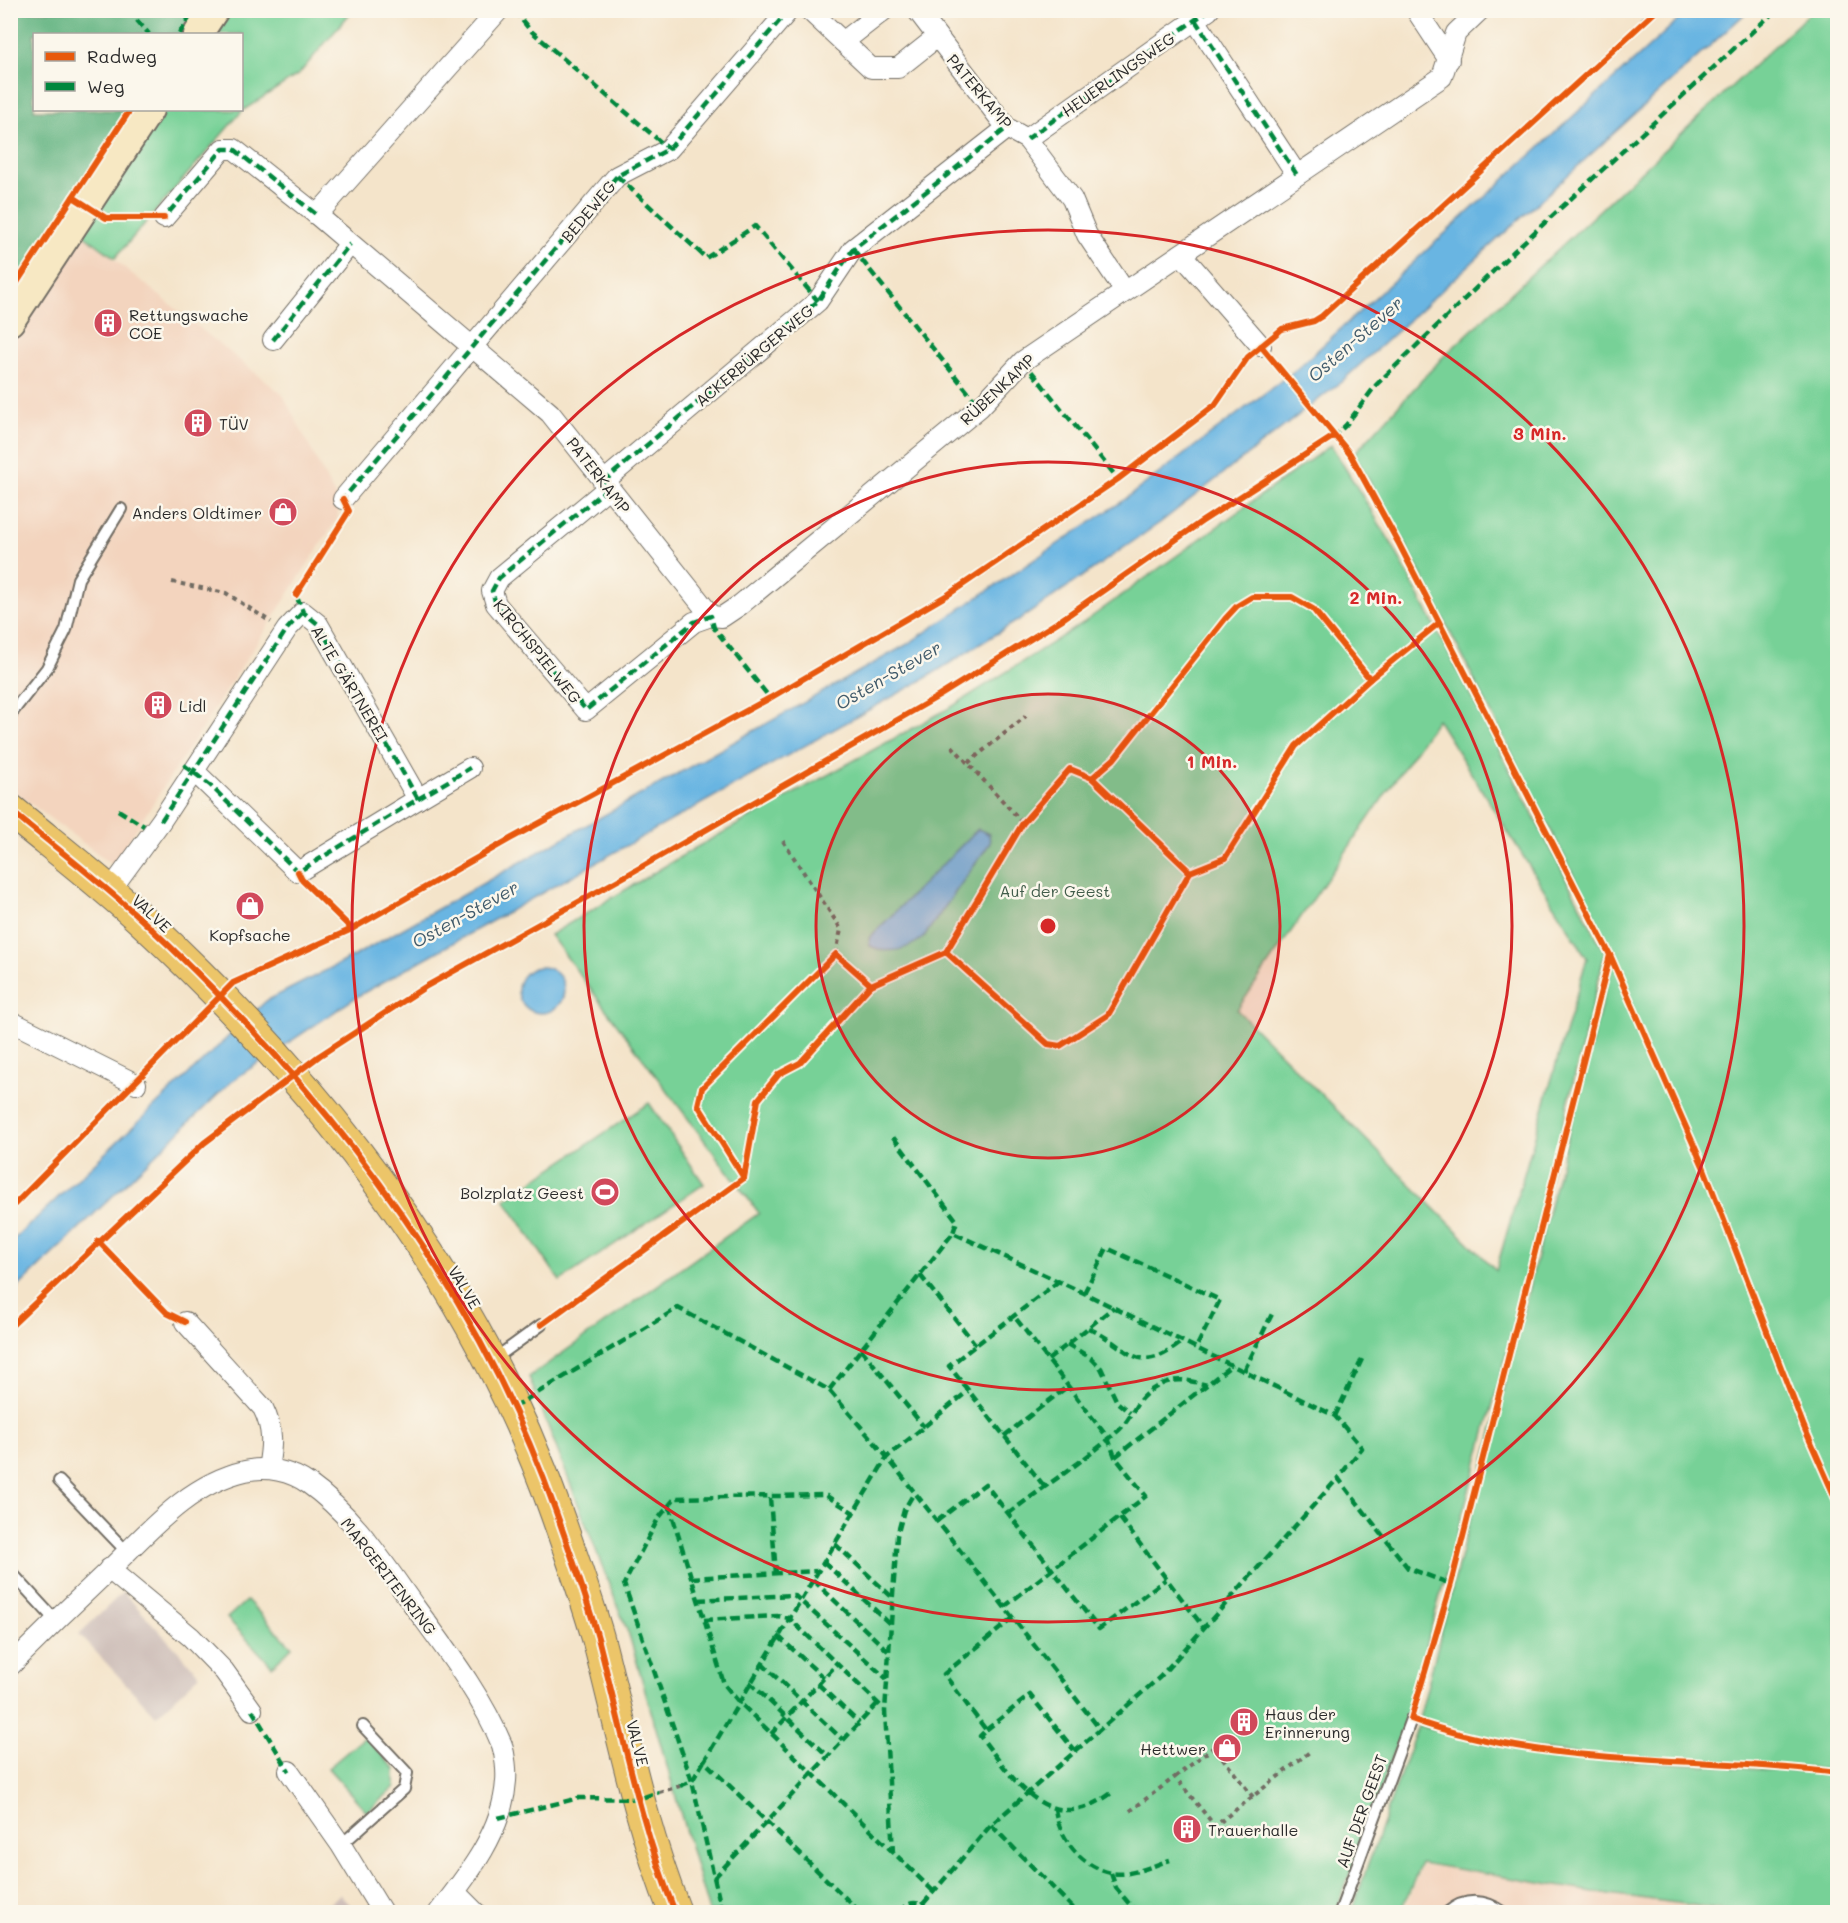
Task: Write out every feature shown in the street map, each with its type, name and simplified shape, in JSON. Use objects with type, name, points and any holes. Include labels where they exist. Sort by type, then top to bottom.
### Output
[{"type":"main road","points":[[199,33],[214,10]]},
{"type":"main road","points":[[10,321],[148,111]]},
{"type":"main road","name":"VALVE","points":[[10,810],[144,922],[227,1006],[334,1122],[401,1211],[492,1361],[514,1407],[556,1510],[597,1635],[638,1798],[675,1912]]},
{"type":"street","points":[[317,215],[499,10]]},
{"type":"street","name":"BEDEWEG","points":[[473,347],[617,176],[669,149],[789,10]]},
{"type":"street","name":"PATERKAMP","points":[[809,10],[871,68],[898,68],[936,38]]},
{"type":"street","points":[[843,42],[884,10]]},
{"type":"street","name":"PATERKAMP","points":[[917,10],[1006,128],[1027,138],[1072,199],[1087,235],[1124,290]]},
{"type":"street","points":[[1416,10],[1449,60]]},
{"type":"street","name":"RÜBENKAMP","points":[[711,616],[722,617],[740,604],[980,407],[1023,361],[1124,290],[1181,254],[1442,77],[1456,33],[1480,10]]},
{"type":"street","points":[[1202,15],[1297,175]]},
{"type":"street","name":"HEUERLINGSWEG","points":[[1027,138],[1202,15]]},
{"type":"street","name":"ACKERBÜRGERWEG","points":[[606,485],[818,301],[853,249],[1006,128]]},
{"type":"street","name":"PATERKAMP","points":[[164,218],[223,149],[234,149],[317,215],[550,413],[711,616]]},
{"type":"street","points":[[273,340],[350,244]]},
{"type":"street","points":[[1181,254],[1261,346]]},
{"type":"street","points":[[344,499],[473,347]]},
{"type":"street","name":"KIRCHSPIELWEG","points":[[606,485],[499,578],[492,591],[496,604],[586,710],[694,622],[711,616]]},
{"type":"street","name":"ALTE GÄRTNEREI","points":[[109,892],[124,874],[194,771],[287,629],[303,612],[318,624],[418,799]]},
{"type":"street","points":[[194,771],[298,872],[470,768]]},
{"type":"street","points":[[10,1021],[136,1084]]},
{"type":"street","points":[[185,1322],[263,1408],[272,1425],[273,1444],[268,1470]]},
{"type":"street","name":"MARGERITENRING","points":[[10,1666],[165,1515],[198,1490],[221,1478],[247,1471],[268,1470],[287,1473],[308,1483],[351,1522],[438,1639],[488,1716],[503,1748],[506,1781],[498,1818],[480,1855],[439,1912]]},
{"type":"street","points":[[109,1569],[191,1637],[224,1671],[252,1710]]},
{"type":"street","points":[[290,1771],[341,1845],[382,1912]]},
{"type":"street","points":[[455,1892],[475,1912]]},
{"type":"lane","points":[[10,715],[47,668],[66,630],[78,579],[121,509]]},
{"type":"lane","points":[[492,1361],[541,1325]]},
{"type":"lane","points":[[59,1481],[127,1552]]},
{"type":"lane","points":[[10,1571],[55,1620]]},
{"type":"lane","name":"AUF DER GEEST","points":[[1340,1912],[1411,1719]]},
{"type":"lane","points":[[341,1845],[404,1789],[407,1773],[363,1726]]},
{"type":"lane","points":[[1448,1912],[1458,1905],[1478,1901],[1503,1912]]},
{"type":"path","points":[[1636,10],[1646,21]]},
{"type":"path","points":[[172,582],[226,593],[276,626]]},
{"type":"path","points":[[1092,778],[1114,759],[1225,619],[1237,606],[1252,597],[1292,597],[1312,609],[1370,679]]},
{"type":"path","points":[[946,952],[1048,1044],[1060,1046],[1108,1015],[1191,872],[1225,858],[1296,746],[1370,679],[1439,623]]},
{"type":"path","points":[[968,763],[1026,716]]},
{"type":"path","points":[[952,746],[1023,823]]},
{"type":"path","points":[[541,1325],[744,1178],[758,1100],[779,1074],[800,1063],[871,985],[946,952],[1023,823],[1070,769],[1092,778],[1191,872]]},
{"type":"path","points":[[744,1178],[698,1106],[702,1088],[836,954],[841,928],[783,841]]},
{"type":"path","points":[[836,954],[871,985]]},
{"type":"path","points":[[1130,1811],[1214,1747],[1253,1797]]},
{"type":"path","points":[[1174,1777],[1215,1826],[1312,1750]]},
{"type":"path","points":[[659,1792],[680,1786]]},
{"type":"shaded area","points":[[79,231],[283,395],[339,504],[337,519],[113,865],[11,789],[10,335]]},
{"type":"shaded area","points":[[123,1592],[200,1675],[156,1716],[79,1634]]},
{"type":"shaded area","points":[[1422,1865],[1759,1912],[1404,1912]]},
{"type":"shaded area","points":[[340,1894],[357,1912],[320,1912]]},
{"type":"green space","points":[[1813,10],[1838,11],[1837,1771],[1732,1762],[1573,1753],[1521,1746],[1469,1735],[1419,1719],[1614,955],[1406,545],[1354,454],[1442,358]]},
{"type":"green space","points":[[11,11],[198,11],[183,33],[33,33],[33,111],[133,111],[11,303]]},
{"type":"green space","points":[[225,11],[352,11],[299,74],[243,110],[243,33],[210,33]]},
{"type":"green space","points":[[158,111],[242,111],[115,258],[79,231]]},
{"type":"green space","name":"Auf der Geest","points":[[1331,445],[1393,546],[1605,953],[1504,1364],[1406,1719],[1336,1912],[709,1912],[630,1638],[529,1377],[759,1213],[550,935],[695,848],[953,706],[1083,623]],"holes":[[[1437,719],[1587,958],[1496,1270],[1237,1010]]]},
{"type":"green space","name":"Bolzplatz Geest","points":[[649,1103],[704,1184],[560,1281],[505,1200]]},
{"type":"green space","points":[[247,1600],[292,1647],[272,1666],[227,1618]]},
{"type":"green space","points":[[1418,1725],[1470,1739],[1574,1756],[1784,1770],[1837,1776],[1837,1912],[1745,1912],[1593,1892],[1421,1863],[1401,1912],[1351,1912]]},
{"type":"green space","points":[[365,1737],[395,1769],[395,1787],[367,1812],[328,1768]]},
{"type":"water","name":"Osten-Stever","points":[[1688,11],[1748,11],[1341,382],[1161,522],[1028,614],[924,679],[358,996],[233,1080],[11,1294],[11,1242],[266,1001],[356,955],[906,645],[1124,500],[1298,368]]},
{"type":"water","points":[[978,829],[989,834],[990,843],[923,938],[898,950],[877,949],[870,946],[869,938]]},
{"type":"water","points":[[541,967],[557,974],[564,990],[557,1006],[541,1013],[525,1006],[518,990],[525,974]]},
{"type":"marked path","points":[[128,10],[148,33]]},
{"type":"marked path","points":[[180,33],[194,10]]},
{"type":"marked path","points":[[514,10],[530,30],[669,149]]},
{"type":"marked path","points":[[345,503],[343,499],[617,176],[669,149],[789,10]]},
{"type":"marked path","points":[[1027,139],[1209,10]]},
{"type":"marked path","points":[[1332,438],[1346,425],[1376,385],[1513,252],[1776,10]]},
{"type":"marked path","points":[[1195,20],[1297,175]]},
{"type":"marked path","points":[[603,482],[818,301],[853,249],[1007,128]]},
{"type":"marked path","points":[[158,218],[164,218],[223,149],[234,149],[317,215]]},
{"type":"marked path","points":[[617,176],[706,258],[755,226],[818,301]]},
{"type":"marked path","points":[[273,340],[350,244]]},
{"type":"marked path","points":[[853,249],[980,407]]},
{"type":"marked path","points":[[1023,361],[1118,479]]},
{"type":"marked path","points":[[608,488],[499,578],[492,591],[496,604],[586,710],[694,622],[711,616],[714,628],[770,698]]},
{"type":"marked path","points":[[184,765],[210,785],[298,872],[418,799],[318,624],[303,612],[296,595],[298,592]]},
{"type":"marked path","points":[[161,821],[287,629],[303,612]]},
{"type":"marked path","points":[[418,799],[470,768]]},
{"type":"marked path","points":[[118,810],[144,826]]},
{"type":"marked path","points":[[893,1137],[957,1221],[953,1233]]},
{"type":"marked path","points":[[829,1390],[953,1233],[1084,1293],[1335,1416],[1362,1448],[1338,1478]]},
{"type":"marked path","points":[[1084,1293],[1107,1248],[1220,1300],[1196,1348]]},
{"type":"marked path","points":[[920,1275],[976,1345]]},
{"type":"marked path","points":[[1044,1486],[949,1366],[1059,1281]]},
{"type":"marked path","points":[[1048,1360],[1114,1307]]},
{"type":"marked path","points":[[514,1407],[678,1308],[829,1390],[887,1457],[1099,1728]]},
{"type":"marked path","points":[[1244,1371],[1272,1314]]},
{"type":"marked path","points":[[1004,1607],[1146,1496],[1115,1457],[1108,1438],[1014,1316]]},
{"type":"marked path","points":[[1088,1328],[1134,1356],[1144,1359],[1154,1358],[1183,1341]]},
{"type":"marked path","points":[[1067,1344],[1091,1358],[1101,1368],[1117,1402],[1130,1413]]},
{"type":"marked path","points":[[861,1349],[924,1427]]},
{"type":"marked path","points":[[1335,1416],[1362,1359]]},
{"type":"marked path","points":[[1115,1457],[1232,1365]]},
{"type":"marked path","points":[[1008,1514],[1119,1430],[1140,1400],[1152,1389],[1179,1380],[1207,1385]]},
{"type":"marked path","points":[[1004,1436],[1068,1386]]},
{"type":"marked path","points":[[860,1912],[704,1761],[887,1457],[968,1391]]},
{"type":"marked path","points":[[923,1904],[991,1825],[1160,1677],[1338,1478],[1408,1568],[1451,1584]]},
{"type":"marked path","points":[[937,1521],[985,1484],[1099,1629],[1166,1579]]},
{"type":"marked path","points":[[893,1853],[885,1711],[897,1536],[904,1510],[914,1493]]},
{"type":"marked path","points":[[722,1912],[692,1781],[624,1584],[658,1519],[675,1498],[825,1495],[854,1513]]},
{"type":"marked path","points":[[770,1498],[776,1574]]},
{"type":"marked path","points":[[669,1505],[724,1684],[738,1701],[934,1892]]},
{"type":"marked path","points":[[1120,1518],[1204,1628]]},
{"type":"marked path","points":[[835,1544],[893,1598]]},
{"type":"marked path","points":[[824,1562],[891,1625]]},
{"type":"marked path","points":[[691,1578],[818,1571]]},
{"type":"marked path","points":[[813,1580],[889,1652]]},
{"type":"marked path","points":[[698,1600],[794,1595],[887,1679]]},
{"type":"marked path","points":[[704,1620],[778,1616],[789,1618],[883,1708]]},
{"type":"marked path","points":[[1013,1618],[944,1674],[986,1730],[980,1736],[1021,1787],[1053,1808],[1071,1810],[1091,1805],[1114,1791]]},
{"type":"marked path","points":[[778,1636],[824,1678]]},
{"type":"marked path","points":[[761,1663],[843,1740]]},
{"type":"marked path","points":[[771,1734],[837,1664]]},
{"type":"marked path","points":[[749,1682],[828,1756]]},
{"type":"marked path","points":[[818,1684],[859,1723]]},
{"type":"marked path","points":[[986,1730],[1030,1695],[1074,1750]]},
{"type":"marked path","points":[[714,1878],[878,1703]]},
{"type":"marked path","points":[[252,1710],[289,1771]]},
{"type":"marked path","points":[[680,1786],[692,1781],[704,1761]]},
{"type":"marked path","points":[[498,1818],[579,1798],[638,1799],[659,1792]]},
{"type":"marked path","points":[[1055,1808],[1066,1840],[1081,1857],[1100,1870],[1126,1874],[1170,1860]]},
{"type":"marked path","points":[[991,1825],[1077,1912]]},
{"type":"marked path","points":[[1111,1873],[1116,1888],[1136,1912]]},
{"type":"marked path","points":[[899,1912],[906,1905],[915,1903],[923,1905],[930,1912]]},
{"type":"cycle path","points":[[10,1209],[233,983],[352,929],[510,839],[770,698],[949,594],[1118,479],[1215,405],[1248,357],[1282,329],[1314,321],[1322,316],[1657,10]]},
{"type":"cycle path","points":[[10,293],[129,111]]},
{"type":"cycle path","points":[[73,197],[106,218],[164,218]]},
{"type":"cycle path","points":[[1261,346],[1350,454],[1398,542],[1610,955],[1451,1584],[1411,1719],[1463,1735],[1516,1746],[1569,1753],[1838,1773]]},
{"type":"cycle path","points":[[10,1327],[204,1143],[319,1056],[425,987],[629,874],[939,696],[1061,620],[1201,522],[1334,436]]},
{"type":"cycle path","points":[[296,595],[349,511],[343,499]]},
{"type":"cycle path","points":[[1092,778],[1114,759],[1225,619],[1237,606],[1252,597],[1292,597],[1313,609],[1370,679]]},
{"type":"cycle path","points":[[541,1325],[744,1178],[698,1105],[702,1088],[836,954],[871,985],[946,952],[1023,823],[1070,769],[1092,778],[1190,872],[1225,858],[1296,746],[1370,679],[1439,623]]},
{"type":"cycle path","points":[[10,810],[143,921],[209,984],[271,1050],[331,1120],[386,1192],[437,1267],[482,1345],[522,1427],[556,1512],[598,1638],[632,1776],[675,1912]]},
{"type":"cycle path","points":[[298,872],[302,880],[352,929]]},
{"type":"cycle path","points":[[946,952],[1048,1044],[1060,1046],[1108,1015],[1190,872]]},
{"type":"cycle path","points":[[1610,955],[1703,1166],[1804,1427],[1838,1504]]},
{"type":"cycle path","points":[[744,1178],[758,1100],[779,1074],[800,1063],[871,985]]},
{"type":"cycle path","points":[[98,1241],[167,1313],[185,1322]]},
{"type":"place","name":"Rettungswache COE","points":[[108,323]]},
{"type":"place","name":"TÜV","points":[[198,423]]},
{"type":"place","name":"Anders Oldtimer","points":[[283,512]]},
{"type":"place","name":"Lidl","points":[[158,705]]},
{"type":"place","name":"Kopfsache","points":[[250,906]]},
{"type":"place","name":"Bolzplatz Geest","points":[[605,1192]]},
{"type":"place","name":"Haus der Erinnerung","points":[[1244,1722]]},
{"type":"place","name":"Hettwer","points":[[1227,1748]]},
{"type":"place","name":"Trauerhalle","points":[[1187,1829]]}]
